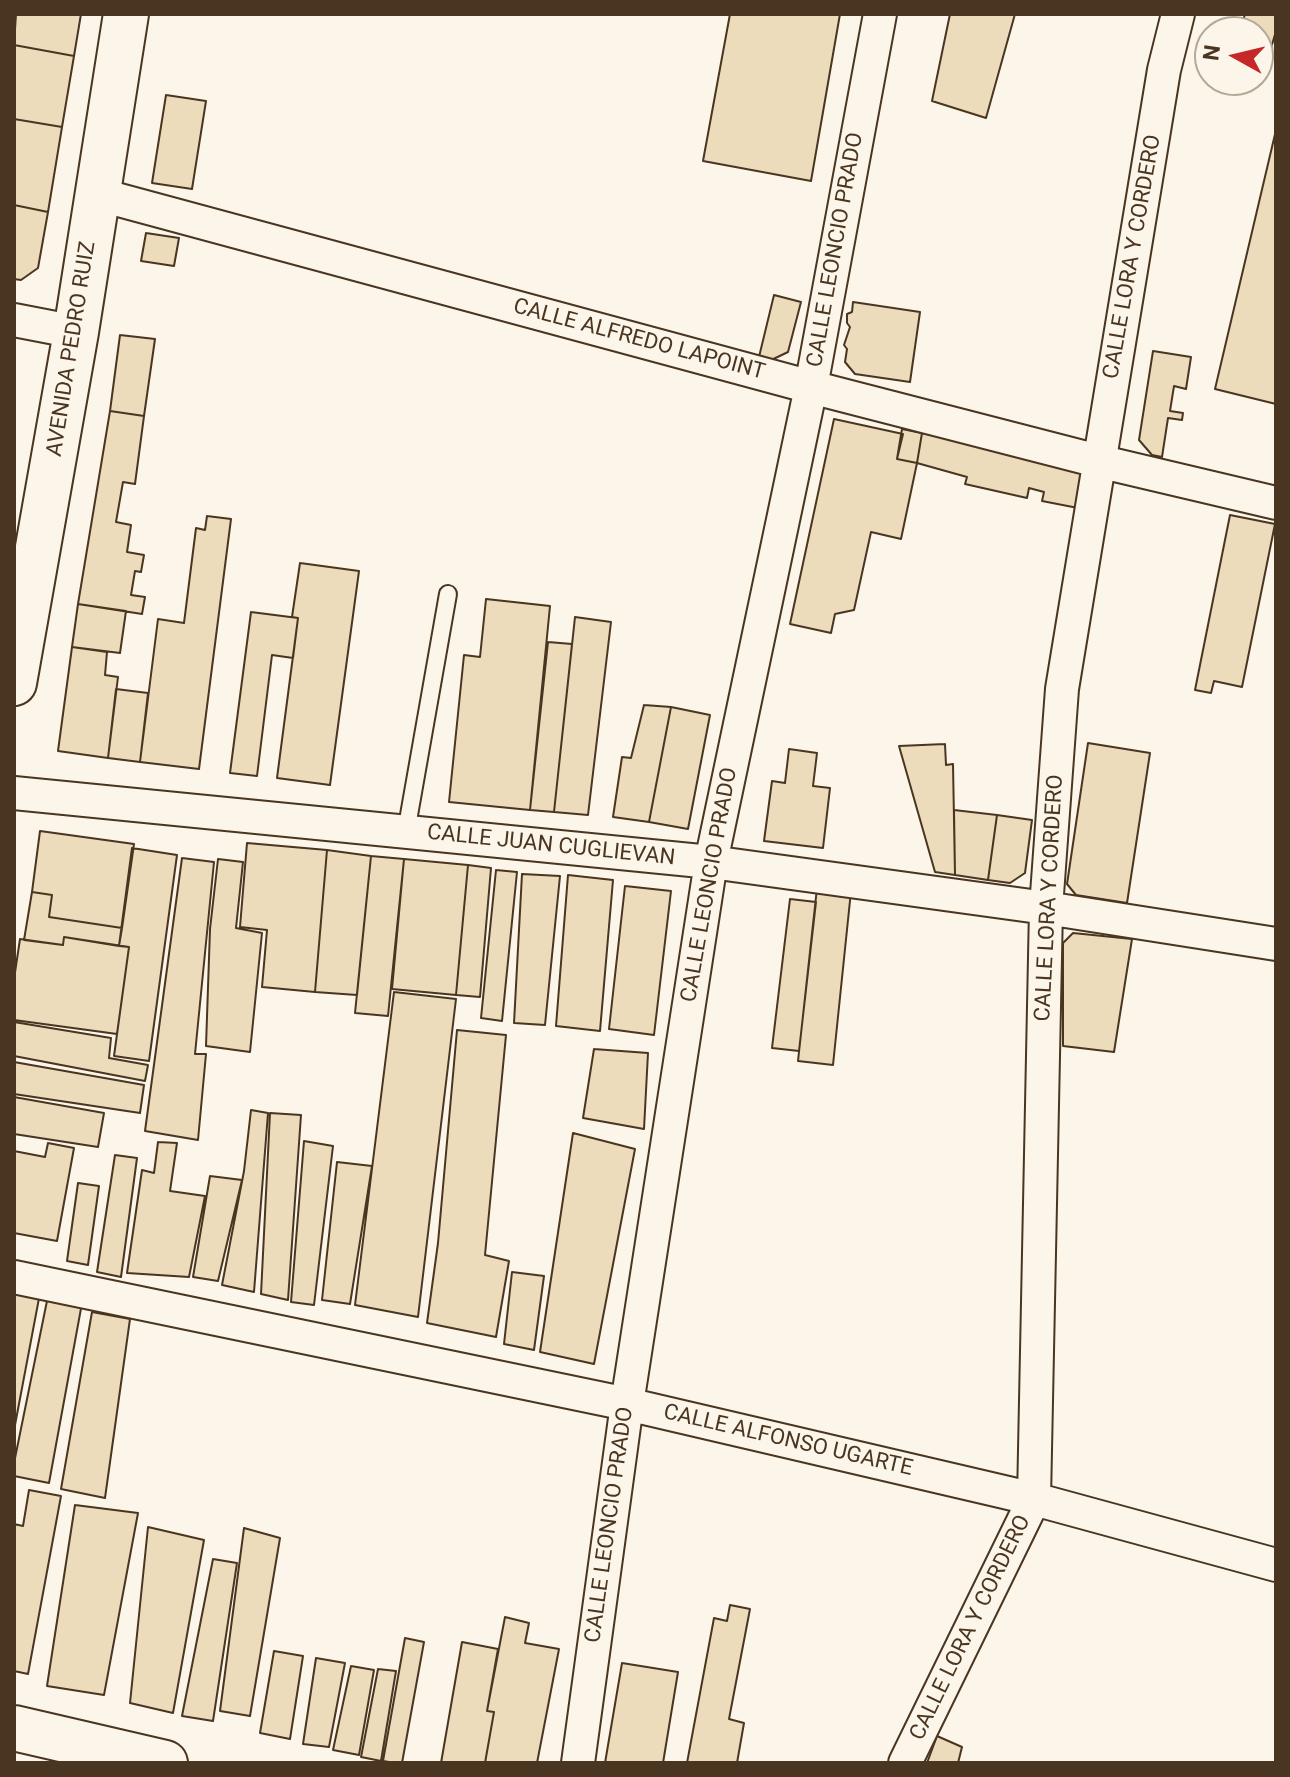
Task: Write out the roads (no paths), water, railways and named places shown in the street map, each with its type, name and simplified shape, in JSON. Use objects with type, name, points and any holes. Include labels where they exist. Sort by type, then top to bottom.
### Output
[{"type":"street","name":"AVENIDA PEDRO RUIZ","points":[[14,683],[76,332],[126,14]]},
{"type":"street","name":"CALLE LEONCIO PRADO","points":[[578,1763],[627,1404],[711,862],[811,387],[880,14]]},
{"type":"street","name":"CALLE LORA Y CORDERO","points":[[905,1763],[1034,1499],[1046,908],[1062,689],[1164,70],[1178,14]]},
{"type":"street","name":"CALLE ALFREDO LAPOINT","points":[[97,194],[811,387],[1276,503]]},
{"type":"street","points":[[14,320],[76,332]]},
{"type":"street","name":"CALLE JUAN CUGLIEVAN","points":[[14,793],[711,862],[1046,908],[1276,944]]},
{"type":"street","name":"CALLE ALFONSO UGARTE","points":[[14,1277],[627,1404],[1034,1499],[1276,1565]]},
{"type":"street","points":[[14,1728],[165,1763]]},
{"type":"lane","points":[[406,832],[448,594]]}]
